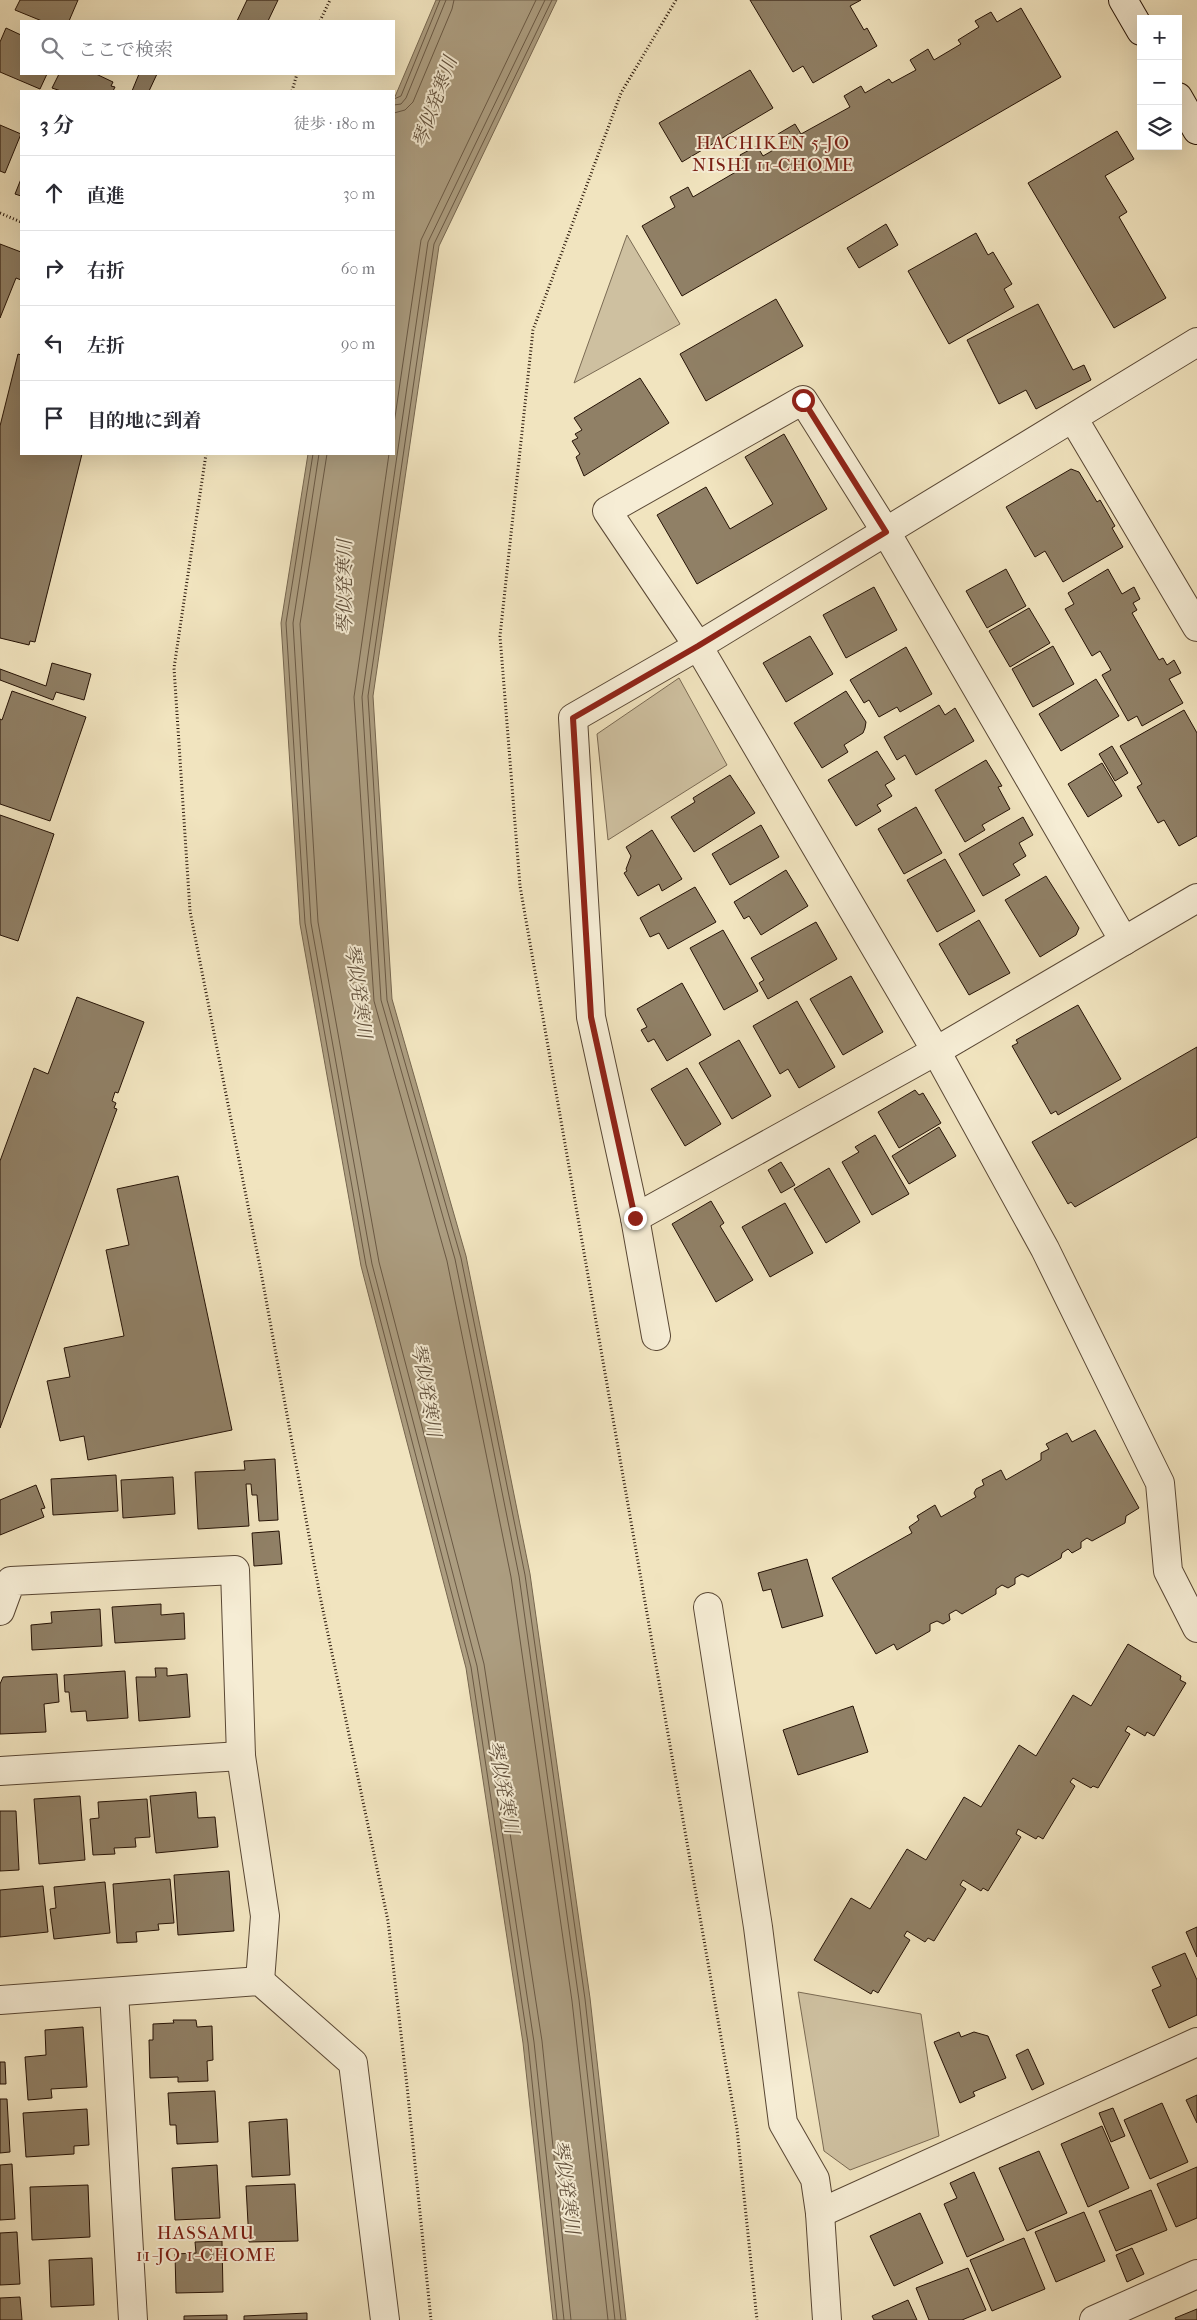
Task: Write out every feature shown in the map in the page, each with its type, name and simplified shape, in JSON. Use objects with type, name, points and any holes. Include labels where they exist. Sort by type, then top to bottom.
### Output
[{"type":"street","points":[[1123,0],[1137,25]]},
{"type":"street","points":[[1182,104],[1197,130]]},
{"type":"street","points":[[656,1336],[635,1218],[591,1017],[573,718],[698,646],[1197,342]]},
{"type":"street","points":[[1124,941],[886,532],[803,400],[607,510],[698,646],[936,1051],[1045,1250],[1160,1483],[1168,1571],[1197,1628]]},
{"type":"street","points":[[1073,418],[1197,627]]},
{"type":"street","points":[[635,1218],[936,1051],[1197,898]]},
{"type":"street","points":[[0,1611],[11,1581],[235,1570],[241,1756],[265,1916],[260,1981]]},
{"type":"street","points":[[708,1606],[758,1927],[783,2123],[815,2179],[820,2212],[827,2320]]},
{"type":"street","points":[[0,1771],[241,1756]]},
{"type":"street","points":[[0,2000],[260,1981],[353,2063],[385,2320]]},
{"type":"street","points":[[114,1992],[133,2320]]},
{"type":"street","points":[[820,2212],[1197,2042]]},
{"type":"street","points":[[1094,2320],[1197,2274]]},
{"type":"path","points":[[320,20],[330,0]]},
{"type":"path","points":[[292,90],[297,75]]},
{"type":"path","points":[[0,213],[20,222]]},
{"type":"path","points":[[206,455],[174,668],[190,911],[261,1272],[320,1596],[388,1921],[408,2086],[431,2320]]},
{"type":"shaded area","points":[[627,235],[680,324],[574,383]]},
{"type":"shaded area","points":[[679,678],[727,765],[608,840],[597,734]]},
{"type":"shaded area","points":[[798,1992],[921,2014],[939,2136],[850,2170],[824,2151]]},
{"type":"water","name":"琴似発寒川","points":[[436,0],[557,0],[439,246],[373,696],[392,999],[466,1256],[530,1574],[590,1998],[626,2320],[553,2320],[523,2043],[466,1668],[361,1266],[300,924],[281,623],[308,455],[395,455],[395,97]]},
{"type":"building","points":[[20,0],[78,0],[69,20],[40,20],[15,10]]},
{"type":"building","points":[[247,0],[278,0],[268,20],[237,20]]},
{"type":"building","points":[[750,0],[861,0],[850,6],[864,30],[867,28],[877,46],[813,83],[803,66],[793,72]]},
{"type":"building","points":[[1021,8],[1061,77],[682,296],[642,226],[675,207],[670,197],[688,187],[693,197],[746,166],[740,155],[757,146],[763,156],[784,144],[778,134],[795,124],[801,134],[850,107],[844,96],[861,86],[865,93],[889,79],[892,83],[916,70],[910,60],[928,49],[934,60],[961,44],[958,40],[979,27],[975,21],[991,12],[997,22]]},
{"type":"building","points":[[6,28],[20,35],[20,75],[47,75],[40,89],[0,72],[0,42]]},
{"type":"building","points":[[750,70],[773,108],[682,162],[659,123]]},
{"type":"building","points":[[58,75],[98,75],[113,82],[111,86],[115,87],[114,90],[58,90],[52,88]]},
{"type":"building","points":[[139,75],[157,75],[149,90],[132,90]]},
{"type":"building","points":[[0,125],[20,134],[20,136],[5,173],[0,171]]},
{"type":"building","points":[[1117,131],[1134,159],[1105,176],[1127,212],[1119,217],[1166,298],[1114,328],[1028,183]]},
{"type":"building","points":[[20,182],[20,196],[15,194]]},
{"type":"building","points":[[886,224],[898,245],[859,268],[847,248]]},
{"type":"building","points":[[976,233],[988,255],[993,252],[1012,284],[1004,289],[1014,307],[949,344],[908,271]]},
{"type":"building","points":[[0,244],[20,252],[20,280],[16,278],[0,318]]},
{"type":"building","points":[[776,299],[803,346],[706,401],[680,354]]},
{"type":"building","points":[[1038,304],[1073,370],[1084,365],[1091,380],[1036,409],[1026,390],[999,404],[967,340]]},
{"type":"building","points":[[18,354],[20,355],[20,455],[82,455],[35,642],[30,641],[29,645],[0,638],[0,426]]},
{"type":"building","points":[[640,378],[669,423],[584,476],[576,457],[580,454],[572,441],[578,438],[575,434],[582,430],[574,418]]},
{"type":"building","points":[[784,434],[827,509],[697,584],[657,515],[706,487],[730,529],[773,504],[745,457]]},
{"type":"building","points":[[1071,469],[1079,472],[1097,502],[1100,500],[1115,526],[1112,528],[1123,547],[1063,582],[1045,551],[1035,557],[1006,507]]},
{"type":"building","points":[[1006,569],[1026,606],[987,628],[966,591]]},
{"type":"building","points":[[1108,569],[1122,594],[1134,587],[1140,599],[1133,603],[1137,610],[1132,613],[1159,660],[1163,658],[1167,665],[1174,660],[1181,673],[1169,679],[1183,703],[1142,726],[1137,716],[1128,721],[1102,675],[1111,670],[1100,651],[1092,656],[1065,609],[1074,604],[1068,593]]},
{"type":"building","points":[[874,587],[897,630],[846,658],[823,615]]},
{"type":"building","points":[[1029,608],[1050,643],[1010,667],[989,631]]},
{"type":"building","points":[[810,636],[833,674],[786,702],[763,663]]},
{"type":"building","points":[[1053,646],[1074,684],[1033,707],[1012,669]]},
{"type":"building","points":[[906,647],[932,694],[900,712],[897,707],[879,717],[869,700],[864,703],[850,680]]},
{"type":"building","points":[[52,663],[91,674],[84,700],[56,692],[53,700],[0,680],[0,669],[46,686]]},
{"type":"building","points":[[1096,679],[1119,716],[1061,751],[1039,714]]},
{"type":"building","points":[[12,691],[86,717],[50,821],[0,804],[0,719],[2,720]]},
{"type":"building","points":[[846,691],[866,722],[865,728],[863,733],[844,745],[848,752],[822,768],[794,723]]},
{"type":"building","points":[[939,705],[945,715],[955,708],[974,741],[916,775],[905,755],[897,760],[884,737]]},
{"type":"building","points":[[1184,710],[1197,733],[1197,836],[1179,846],[1164,820],[1158,823],[1137,787],[1142,784],[1120,746]]},
{"type":"building","points":[[1112,746],[1128,773],[1115,781],[1099,754]]},
{"type":"building","points":[[877,751],[895,779],[885,785],[892,796],[877,805],[881,811],[856,826],[828,780]]},
{"type":"building","points":[[986,760],[1002,786],[998,787],[1010,809],[982,825],[985,830],[965,842],[935,790]]},
{"type":"building","points":[[1102,763],[1122,796],[1088,817],[1068,784]]},
{"type":"building","points":[[730,775],[755,813],[694,852],[671,817],[695,802],[693,798]]},
{"type":"building","points":[[916,807],[942,853],[904,874],[878,829]]},
{"type":"building","points":[[0,815],[54,834],[18,941],[0,935]]},
{"type":"building","points":[[1023,817],[1033,835],[1019,843],[1026,856],[1013,864],[1020,875],[983,896],[959,854]]},
{"type":"building","points":[[761,825],[779,857],[730,885],[712,854]]},
{"type":"building","points":[[652,830],[682,879],[662,891],[659,884],[638,896],[624,873],[627,871],[631,856],[626,847]]},
{"type":"building","points":[[945,859],[975,911],[937,932],[907,880]]},
{"type":"building","points":[[786,870],[808,906],[761,935],[749,916],[744,919],[734,902]]},
{"type":"building","points":[[1046,876],[1079,928],[1076,935],[1040,957],[1005,900]]},
{"type":"building","points":[[695,887],[716,922],[668,949],[659,933],[650,937],[640,918]]},
{"type":"building","points":[[979,920],[1010,973],[969,995],[939,944]]},
{"type":"building","points":[[816,922],[837,959],[768,999],[759,983],[764,980],[751,958]]},
{"type":"building","points":[[723,930],[758,991],[724,1010],[690,948]]},
{"type":"building","points":[[851,976],[883,1032],[843,1055],[810,999]]},
{"type":"building","points":[[682,983],[711,1035],[667,1061],[654,1039],[648,1042],[641,1030],[647,1027],[637,1009]]},
{"type":"building","points":[[77,997],[144,1022],[118,1093],[115,1092],[112,1101],[116,1103],[114,1108],[117,1109],[0,1428],[0,1161],[34,1068],[48,1074]]},
{"type":"building","points":[[797,1001],[835,1067],[799,1088],[788,1069],[780,1074],[753,1026]]},
{"type":"building","points":[[1078,1005],[1121,1079],[1058,1115],[1056,1111],[1051,1114],[1012,1046],[1018,1043],[1016,1040]]},
{"type":"building","points":[[739,1040],[771,1096],[732,1119],[699,1063]]},
{"type":"building","points":[[1197,1047],[1197,1137],[1075,1207],[1071,1202],[1068,1204],[1032,1142]]},
{"type":"building","points":[[687,1068],[721,1124],[685,1146],[651,1089]]},
{"type":"building","points":[[915,1090],[919,1095],[923,1093],[941,1123],[899,1148],[878,1112]]},
{"type":"building","points":[[939,1127],[956,1156],[909,1184],[892,1156]]},
{"type":"building","points":[[875,1135],[909,1194],[872,1215],[842,1162],[859,1152],[855,1147]]},
{"type":"building","points":[[781,1162],[795,1185],[781,1193],[768,1170]]},
{"type":"building","points":[[829,1168],[860,1222],[826,1243],[794,1189]]},
{"type":"building","points":[[178,1176],[232,1430],[88,1460],[84,1436],[60,1441],[47,1381],[70,1377],[64,1348],[124,1336],[106,1250],[129,1245],[117,1189]]},
{"type":"building","points":[[711,1201],[724,1223],[720,1226],[753,1280],[716,1302],[672,1224]]},
{"type":"building","points":[[785,1203],[813,1253],[770,1277],[742,1227]]},
{"type":"building","points":[[1095,1430],[1139,1508],[1126,1516],[1125,1523],[1092,1541],[1087,1538],[1081,1542],[1081,1548],[1072,1553],[1068,1549],[1062,1553],[1061,1558],[1028,1577],[1022,1574],[1015,1578],[1015,1584],[1008,1588],[1002,1585],[996,1589],[996,1594],[962,1614],[956,1610],[949,1614],[950,1620],[943,1624],[937,1621],[930,1624],[930,1631],[897,1650],[894,1644],[876,1654],[832,1578],[912,1533],[909,1527],[919,1520],[917,1516],[935,1505],[941,1517],[976,1497],[974,1493],[976,1489],[984,1485],[982,1480],[1001,1470],[1006,1480],[1041,1460],[1041,1453],[1049,1449],[1046,1444],[1067,1433],[1072,1442]]},
{"type":"building","points":[[275,1459],[278,1520],[259,1521],[257,1495],[252,1495],[251,1484],[246,1484],[249,1526],[198,1529],[195,1472],[245,1470],[244,1461]]},
{"type":"building","points":[[116,1475],[118,1511],[53,1515],[51,1479]]},
{"type":"building","points":[[173,1477],[175,1514],[123,1518],[121,1480]]},
{"type":"building","points":[[36,1485],[45,1508],[41,1509],[44,1517],[0,1535],[0,1500]]},
{"type":"building","points":[[279,1531],[282,1564],[254,1566],[252,1533]]},
{"type":"building","points":[[807,1559],[823,1616],[782,1628],[771,1589],[763,1591],[758,1573]]},
{"type":"building","points":[[161,1604],[161,1615],[184,1613],[185,1639],[115,1643],[112,1607]]},
{"type":"building","points":[[100,1609],[102,1646],[32,1650],[31,1625],[52,1623],[51,1612]]},
{"type":"building","points":[[1128,1644],[1181,1676],[1180,1680],[1186,1683],[1154,1736],[1147,1732],[1145,1736],[1128,1726],[1125,1731],[1130,1734],[1098,1788],[1093,1786],[1091,1788],[1073,1778],[1070,1782],[1075,1786],[1043,1839],[1038,1836],[1036,1839],[1018,1829],[1016,1834],[1021,1837],[988,1891],[983,1888],[981,1891],[963,1880],[960,1885],[966,1889],[934,1941],[928,1938],[925,1942],[907,1931],[904,1936],[910,1940],[878,1993],[873,1990],[871,1994],[814,1960],[851,1898],[870,1909],[907,1849],[926,1860],[964,1797],[981,1807],[1019,1745],[1036,1756],[1073,1695],[1091,1706]]},
{"type":"building","points":[[155,1668],[167,1668],[167,1676],[187,1674],[190,1717],[139,1721],[136,1677],[156,1677]]},
{"type":"building","points":[[125,1671],[128,1718],[87,1721],[86,1711],[71,1712],[69,1692],[65,1692],[64,1675]]},
{"type":"building","points":[[57,1674],[59,1702],[44,1704],[46,1732],[0,1734],[0,1684],[3,1677]]},
{"type":"building","points":[[853,1706],[868,1752],[798,1775],[783,1730]]},
{"type":"building","points":[[196,1792],[198,1818],[215,1817],[218,1847],[156,1853],[150,1796]]},
{"type":"building","points":[[80,1796],[85,1860],[39,1864],[34,1799]]},
{"type":"building","points":[[147,1799],[150,1837],[135,1838],[136,1847],[114,1848],[115,1854],[93,1855],[90,1819],[99,1818],[98,1802]]},
{"type":"building","points":[[0,1811],[16,1811],[19,1870],[0,1871]]},
{"type":"building","points":[[229,1871],[234,1931],[178,1935],[174,1875]]},
{"type":"building","points":[[170,1879],[174,1923],[158,1924],[159,1930],[136,1932],[137,1942],[117,1943],[113,1884]]},
{"type":"building","points":[[105,1882],[110,1933],[54,1939],[50,1909],[56,1908],[54,1887]]},
{"type":"building","points":[[43,1886],[48,1932],[0,1937],[0,1890]]},
{"type":"building","points":[[1197,1927],[1197,1957],[1186,1932]]},
{"type":"building","points":[[1185,1953],[1197,1980],[1197,2015],[1169,2028],[1152,1990],[1161,1986],[1152,1967]]},
{"type":"building","points":[[173,2020],[196,2020],[197,2027],[212,2026],[213,2060],[207,2061],[208,2081],[178,2082],[178,2077],[150,2078],[149,2040],[153,2040],[153,2024],[174,2023]]},
{"type":"building","points":[[83,2027],[87,2087],[51,2089],[52,2098],[28,2100],[25,2057],[46,2055],[45,2030]]},
{"type":"building","points":[[959,2032],[961,2037],[974,2032],[988,2036],[1006,2078],[973,2092],[975,2096],[960,2103],[934,2042]]},
{"type":"building","points":[[1028,2049],[1044,2084],[1032,2090],[1016,2055]]},
{"type":"building","points":[[0,2062],[5,2062],[6,2084],[0,2084]]},
{"type":"building","points":[[215,2091],[218,2142],[177,2144],[176,2125],[170,2125],[168,2093]]},
{"type":"building","points":[[1197,2095],[1197,2123],[1186,2100]]},
{"type":"building","points":[[0,2099],[7,2099],[10,2152],[0,2153]]},
{"type":"building","points":[[1162,2103],[1188,2162],[1150,2179],[1124,2120]]},
{"type":"building","points":[[1113,2108],[1125,2136],[1111,2142],[1099,2113]]},
{"type":"building","points":[[87,2109],[89,2145],[74,2146],[74,2154],[26,2157],[23,2113]]},
{"type":"building","points":[[287,2119],[290,2175],[252,2177],[249,2122]]},
{"type":"building","points":[[1102,2126],[1129,2188],[1088,2207],[1061,2144]]},
{"type":"building","points":[[1039,2151],[1067,2213],[1027,2231],[999,2168]]},
{"type":"building","points":[[12,2164],[15,2219],[0,2220],[0,2165]]},
{"type":"building","points":[[217,2165],[220,2218],[175,2220],[172,2168]]},
{"type":"building","points":[[1197,2167],[1197,2218],[1176,2227],[1157,2184]]},
{"type":"building","points":[[974,2172],[1004,2240],[967,2257],[944,2204],[957,2198],[950,2183]]},
{"type":"building","points":[[295,2184],[298,2241],[249,2242],[246,2186]]},
{"type":"building","points":[[88,2185],[90,2237],[32,2240],[30,2187]]},
{"type":"building","points":[[1151,2190],[1167,2230],[1116,2251],[1099,2211]]},
{"type":"building","points":[[1084,2212],[1105,2261],[1056,2282],[1035,2232]]},
{"type":"building","points":[[920,2213],[943,2263],[894,2286],[870,2236]]},
{"type":"building","points":[[17,2232],[20,2284],[0,2285],[0,2233]]},
{"type":"building","points":[[1024,2238],[1045,2289],[992,2311],[970,2260]]},
{"type":"building","points":[[222,2241],[223,2292],[176,2293],[175,2254],[196,2253],[195,2242]]},
{"type":"building","points":[[1132,2248],[1144,2274],[1127,2282],[1116,2255]]},
{"type":"building","points":[[92,2258],[94,2305],[51,2307],[49,2260]]},
{"type":"building","points":[[968,2268],[986,2310],[962,2320],[929,2320],[916,2288]]},
{"type":"building","points":[[20,2297],[22,2320],[0,2320],[0,2298]]},
{"type":"building","points":[[908,2300],[917,2320],[874,2320],[872,2316]]},
{"type":"building","points":[[1197,2309],[1197,2320],[1176,2320],[1175,2318]]},
{"type":"building","points":[[307,2313],[307,2320],[244,2320],[244,2316]]},
{"type":"building","points":[[227,2315],[227,2320],[184,2320],[184,2316]]},
{"type":"district","name":"HACHIKEN 5-JO NISHI 11-CHOME","points":[[773,154]]},
{"type":"district","name":"HASSAMU 11-JO 1-CHOME","points":[[206,2244]]},
{"type":"route","points":[[635,1218],[591,1017],[573,718],[698,646],[886,532],[803,400]]}]
